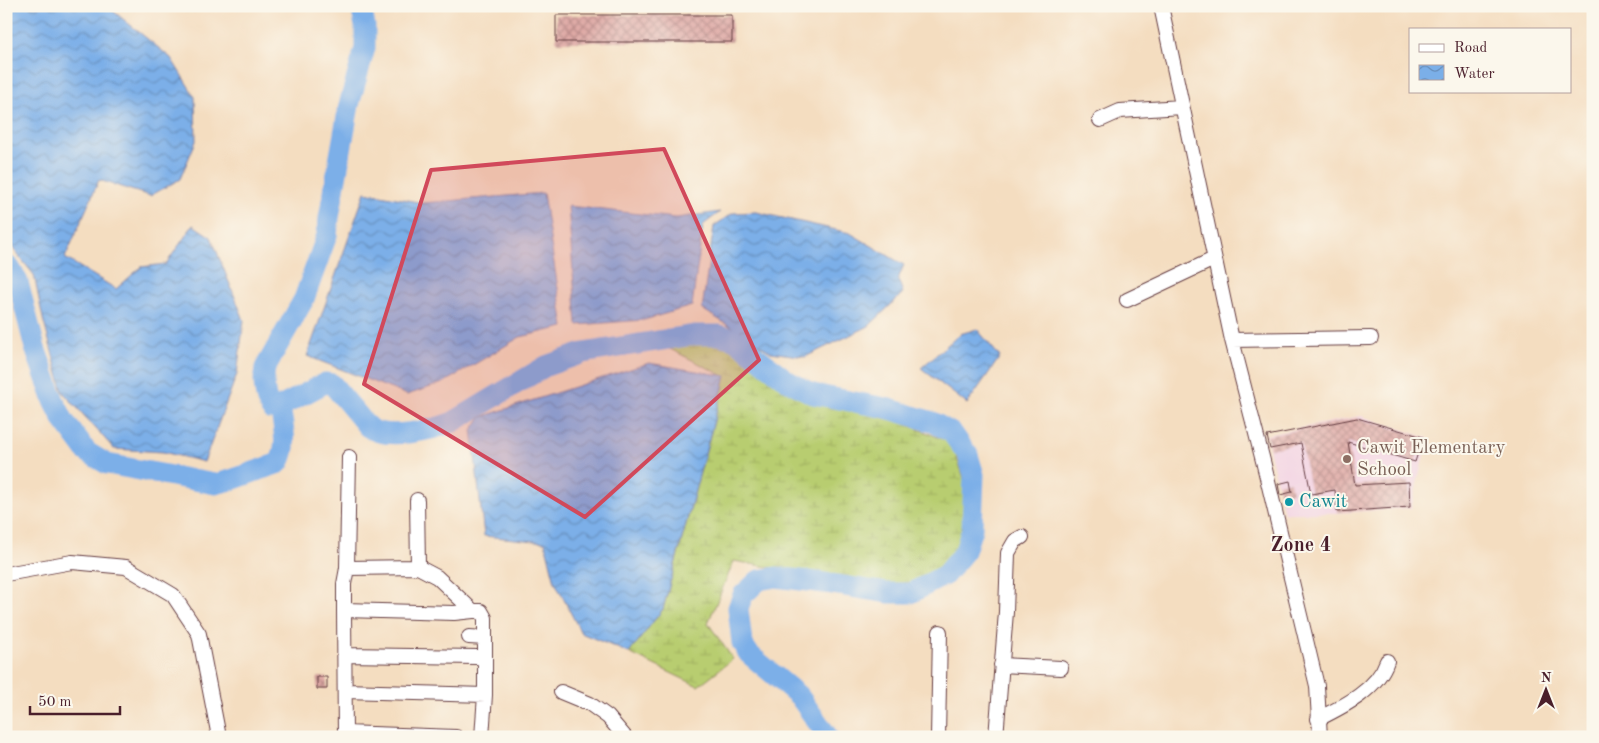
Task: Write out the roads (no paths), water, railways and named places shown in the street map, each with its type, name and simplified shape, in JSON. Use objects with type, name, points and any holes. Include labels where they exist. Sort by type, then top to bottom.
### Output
[{"type":"street","points":[[1160,6],[1232,340],[1317,686],[1320,737]]},
{"type":"street","points":[[1100,120],[1120,111],[1181,107]]},
{"type":"street","points":[[1127,300],[1214,260]]},
{"type":"street","points":[[1232,340],[1371,338]]},
{"type":"street","points":[[349,457],[348,568],[344,584],[346,655],[345,735],[456,737]]},
{"type":"street","points":[[417,500],[418,567]]},
{"type":"street","points":[[996,737],[1006,612],[1008,553],[1015,541],[1022,537]]},
{"type":"street","points":[[6,574],[72,562],[126,568],[173,595],[198,634],[219,737]]},
{"type":"street","points":[[348,568],[418,567],[437,577],[473,611]]},
{"type":"street","points":[[344,610],[481,612],[485,618],[485,695],[482,737]]},
{"type":"street","points":[[938,737],[940,632]]},
{"type":"street","points":[[469,637],[485,638]]},
{"type":"street","points":[[346,655],[477,657],[485,659]]},
{"type":"street","points":[[1318,719],[1338,709],[1363,692],[1379,677],[1387,661]]},
{"type":"street","points":[[1001,665],[1061,668]]},
{"type":"street","points":[[345,691],[485,695]]},
{"type":"street","points":[[561,692],[590,704],[608,717],[625,737]]},
{"type":"water","points":[[107,6],[171,58],[195,97],[196,141],[180,179],[150,196],[99,180],[65,258],[116,289],[141,267],[166,264],[193,225],[211,237],[244,320],[237,374],[204,462],[163,452],[114,449],[63,392],[43,319],[34,275],[6,240],[6,7]]},
{"type":"water","points":[[365,192],[423,203],[543,193],[564,327],[520,337],[443,383],[407,395],[307,356]]},
{"type":"water","points":[[568,206],[676,218],[720,212],[703,225],[692,306],[644,320],[577,325]]},
{"type":"water","points":[[756,212],[850,233],[904,265],[898,279],[903,293],[869,326],[805,357],[771,352],[702,309],[714,226],[733,213]]},
{"type":"water","points":[[977,329],[1000,357],[967,404],[921,368],[960,334]]},
{"type":"water","points":[[649,363],[726,376],[663,609],[629,653],[581,633],[555,582],[545,542],[484,536],[472,430],[481,417]]},
{"type":"waterway","points":[[361,6],[365,26],[365,48],[349,105],[327,235],[304,299],[265,368],[265,389],[271,409],[280,407],[325,383],[332,384],[368,427],[386,433],[410,433],[453,422],[546,366],[583,353],[694,335],[719,335],[734,339],[788,381],[813,394],[886,408],[933,422],[952,433],[968,455],[974,475],[972,529],[965,551],[945,575],[911,593],[888,593],[776,577],[759,580],[743,595],[738,608],[742,643],[749,654],[799,696],[828,737]]},
{"type":"waterway","points":[[6,265],[10,268],[18,282],[35,348],[54,401],[64,421],[87,452],[107,464],[215,484],[231,480],[279,463],[285,443],[280,407]]},
{"type":"place","name":"Cawit Elementary School","points":[[1347,459]]},
{"type":"place","name":"Cawit","points":[[1289,502]]},
{"type":"district","name":"Zone 4","points":[[1301,546]]}]
